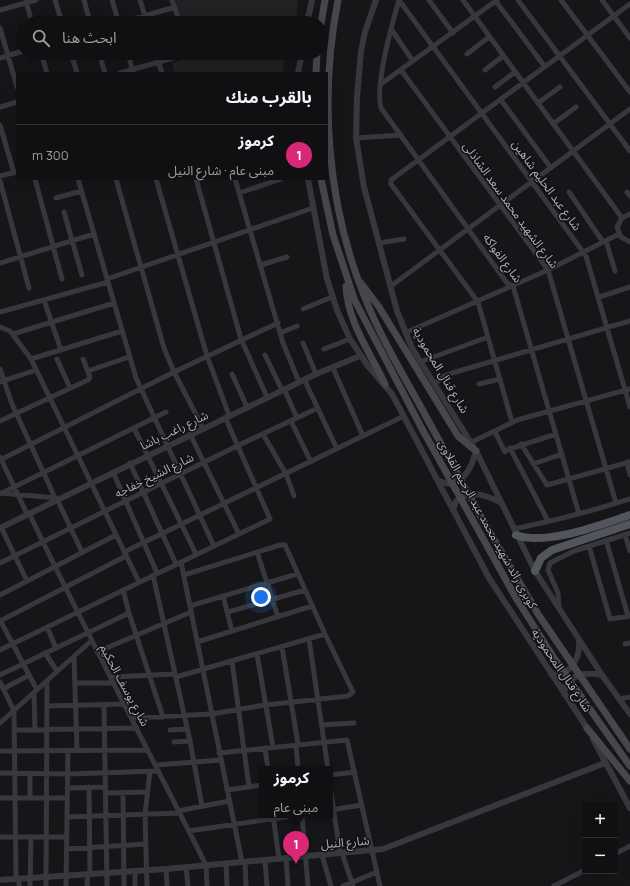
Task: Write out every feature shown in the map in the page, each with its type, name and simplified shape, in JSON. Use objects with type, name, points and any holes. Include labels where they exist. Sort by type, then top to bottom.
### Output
[{"type":"main road","points":[[322,16],[325,0]]},
{"type":"main road","name":"كوبرى رائد شهيد محمد عبد الرحيم القلاوى","points":[[338,0],[329,71],[329,140],[339,208],[358,280],[373,316],[485,524],[538,614],[630,750]]},
{"type":"main road","points":[[316,72],[317,60]]},
{"type":"main road","points":[[321,180],[333,235],[346,280],[347,297],[351,313],[385,384]]},
{"type":"main road","name":"كوبرى رائد شهيد محمد عبد الرحيم القلاوى","points":[[346,280],[365,322],[421,427],[516,598],[554,658],[630,766]]},
{"type":"main road","points":[[358,280],[379,307],[458,436],[476,451]]},
{"type":"main road","points":[[515,532],[536,539],[579,530],[630,515]]},
{"type":"main road","points":[[535,571],[538,562],[548,552],[630,524]]},
{"type":"main road","points":[[587,728],[630,781]]},
{"type":"street","points":[[0,10],[26,1],[36,0]]},
{"type":"street","points":[[56,0],[60,16]]},
{"type":"street","points":[[84,0],[88,16]]},
{"type":"street","points":[[112,0],[118,16]]},
{"type":"street","points":[[140,0],[145,16],[175,7]]},
{"type":"street","points":[[172,0],[178,16]]},
{"type":"street","points":[[309,16],[312,0]]},
{"type":"street","name":"شارع قنال المحمودية","points":[[376,0],[365,32],[361,51],[357,85],[356,138],[361,171],[397,311],[405,333],[420,362],[472,442],[535,571],[602,675],[630,714]]},
{"type":"street","name":"شارع الفواكه","points":[[399,0],[391,29],[381,84],[379,99],[381,108],[469,228],[507,283],[513,286],[579,514]]},
{"type":"street","name":"شارع عبد الحليم شاهين","points":[[399,0],[588,259],[628,389],[630,407]]},
{"type":"street","points":[[429,0],[453,33]]},
{"type":"street","points":[[463,0],[622,218]]},
{"type":"street","points":[[381,84],[434,47],[496,0],[545,67]]},
{"type":"street","points":[[518,0],[630,151]]},
{"type":"street","points":[[561,0],[630,92]]},
{"type":"street","points":[[602,0],[629,34]]},
{"type":"street","points":[[26,1],[30,16]]},
{"type":"street","points":[[512,422],[478,302],[391,180],[420,161],[630,4]]},
{"type":"street","points":[[0,28],[16,84]]},
{"type":"street","points":[[391,29],[413,61]]},
{"type":"street","points":[[467,54],[489,37]]},
{"type":"street","points":[[0,58],[16,53]]},
{"type":"street","points":[[485,70],[503,56]]},
{"type":"street","points":[[43,60],[47,72]]},
{"type":"street","points":[[73,60],[77,72]]},
{"type":"street","points":[[101,60],[105,72]]},
{"type":"street","points":[[130,60],[133,71],[166,60]]},
{"type":"street","points":[[298,72],[301,60]]},
{"type":"street","points":[[159,62],[162,72]]},
{"type":"street","name":"شارع الشهيد محمد سعد الشاذلى","points":[[401,70],[548,270],[616,503]]},
{"type":"street","points":[[495,87],[515,72]]},
{"type":"street","points":[[538,103],[560,87]]},
{"type":"street","points":[[501,100],[551,168]]},
{"type":"street","points":[[0,107],[16,102]]},
{"type":"street","points":[[553,124],[576,107]]},
{"type":"street","points":[[391,286],[630,109]]},
{"type":"street","points":[[0,125],[16,172],[0,176]]},
{"type":"street","points":[[356,138],[401,135]]},
{"type":"street","points":[[35,180],[62,279]]},
{"type":"street","points":[[78,180],[140,388],[214,546]]},
{"type":"street","points":[[116,180],[162,341],[174,372],[203,428]]},
{"type":"street","points":[[0,650],[239,534],[270,517],[237,446],[207,356],[156,180]]},
{"type":"street","points":[[196,180],[241,339],[266,397]]},
{"type":"street","points":[[234,180],[280,333],[302,381],[318,408],[337,449]]},
{"type":"street","points":[[239,193],[278,180]]},
{"type":"street","name":"شارع قنال المحمودية","points":[[308,180],[327,279],[332,297],[350,339],[360,356],[385,384],[404,416],[452,510],[493,584],[587,728],[630,808]]},
{"type":"street","points":[[0,181],[19,257],[29,288]]},
{"type":"street","points":[[56,198],[81,191]]},
{"type":"street","points":[[569,192],[605,241],[615,271]]},
{"type":"street","points":[[0,312],[107,280],[177,254],[313,208]]},
{"type":"street","points":[[64,212],[82,275]]},
{"type":"street","points":[[630,214],[622,218],[617,227],[623,240],[630,242]]},
{"type":"street","points":[[0,262],[94,234]]},
{"type":"street","points":[[405,333],[548,270],[619,234]]},
{"type":"street","points":[[379,244],[404,239]]},
{"type":"street","points":[[260,265],[287,257]]},
{"type":"street","points":[[599,297],[630,287]]},
{"type":"street","points":[[303,309],[332,297]]},
{"type":"street","points":[[44,300],[61,350]]},
{"type":"street","points":[[14,334],[114,303]]},
{"type":"street","points":[[435,384],[442,377],[452,373],[630,321]]},
{"type":"street","points":[[0,459],[65,428],[140,388],[241,339],[278,323]]},
{"type":"street","points":[[280,333],[297,326]]},
{"type":"street","points":[[0,327],[6,328],[14,334],[31,359],[92,482],[139,582]]},
{"type":"street","points":[[31,359],[122,331]]},
{"type":"street","points":[[420,362],[488,337]]},
{"type":"street","points":[[324,349],[350,339]]},
{"type":"street","points":[[302,343],[316,374]]},
{"type":"street","points":[[265,355],[297,418]]},
{"type":"street","name":"شارع راغب باشا","points":[[1,528],[56,499],[266,397],[360,356]]},
{"type":"street","points":[[88,372],[130,357]]},
{"type":"street","points":[[57,359],[70,388]]},
{"type":"street","points":[[0,421],[90,379],[83,359]]},
{"type":"street","points":[[333,368],[363,436]]},
{"type":"street","points":[[0,369],[2,381],[16,414],[82,552]]},
{"type":"street","points":[[2,381],[36,370]]},
{"type":"street","points":[[232,374],[247,407]]},
{"type":"street","points":[[479,384],[500,379]]},
{"type":"street","points":[[472,442],[495,432],[512,422],[587,402],[628,389]]},
{"type":"street","name":"شارع الشيخ خفاجه","points":[[0,563],[204,462],[318,408]]},
{"type":"street","points":[[0,493],[166,412]]},
{"type":"street","points":[[35,730],[36,691],[0,620],[144,543],[404,416]]},
{"type":"street","points":[[291,421],[311,462]]},
{"type":"street","points":[[134,428],[196,554]]},
{"type":"street","points":[[495,432],[505,451],[521,444],[556,434]]},
{"type":"street","points":[[190,434],[239,534]]},
{"type":"street","points":[[263,434],[286,474],[294,496]]},
{"type":"street","points":[[521,444],[547,485],[628,462],[630,475]]},
{"type":"street","points":[[510,448],[548,521]]},
{"type":"street","points":[[438,481],[450,484],[464,477],[471,467],[476,451]]},
{"type":"street","points":[[533,464],[562,454]]},
{"type":"street","name":"شارع يوسف الحكيم","points":[[0,459],[43,542],[90,641],[113,680],[206,865]]},
{"type":"street","points":[[130,463],[162,534],[184,575],[219,753],[243,862],[246,886]]},
{"type":"street","points":[[113,472],[144,543],[155,574],[163,624],[190,741],[202,806]]},
{"type":"street","points":[[0,493],[56,499]]},
{"type":"street","points":[[452,510],[456,501],[470,494],[484,495],[500,502]]},
{"type":"street","points":[[515,532],[548,521],[579,514],[630,499]]},
{"type":"street","points":[[1,528],[27,581]]},
{"type":"street","points":[[559,609],[558,593],[548,570],[549,564],[568,553],[628,534],[630,551]]},
{"type":"street","points":[[0,595],[116,535]]},
{"type":"street","points":[[589,546],[610,620],[629,616],[606,540]]},
{"type":"street","points":[[132,718],[212,714],[266,705],[348,696],[353,692],[353,689],[297,574],[285,545],[256,552],[184,575]]},
{"type":"street","points":[[256,552],[278,617]]},
{"type":"street","points":[[97,652],[163,624],[191,609],[223,596],[297,574]]},
{"type":"street","points":[[123,590],[163,717]]},
{"type":"street","points":[[228,612],[305,590]]},
{"type":"street","points":[[223,596],[232,631]]},
{"type":"street","points":[[197,642],[312,606]]},
{"type":"street","points":[[0,675],[129,613]]},
{"type":"street","points":[[47,627],[56,648]]},
{"type":"street","points":[[75,683],[150,675],[175,676],[203,670],[325,634]]},
{"type":"street","points":[[309,639],[328,766]]},
{"type":"street","points":[[551,674],[562,674],[573,666],[579,654],[579,640]]},
{"type":"street","points":[[0,723],[90,641]]},
{"type":"street","points":[[282,647],[292,702],[298,766]]},
{"type":"street","points":[[45,653],[57,671]]},
{"type":"street","points":[[257,654],[273,747]]},
{"type":"street","points":[[74,657],[77,750]]},
{"type":"street","points":[[232,661],[249,787]]},
{"type":"street","points":[[564,694],[567,682],[574,677],[587,674],[602,675]]},
{"type":"street","points":[[0,698],[5,692],[29,675]]},
{"type":"street","points":[[46,886],[47,681]]},
{"type":"street","points":[[0,682],[14,710],[15,837],[17,879],[19,886]]},
{"type":"street","points":[[619,699],[630,696]]},
{"type":"street","points":[[104,704],[108,873],[107,886]]},
{"type":"street","points":[[47,706],[125,704]]},
{"type":"street","points":[[322,725],[354,723]]},
{"type":"street","points":[[14,730],[137,728]]},
{"type":"street","points":[[170,730],[187,729]]},
{"type":"street","points":[[174,742],[190,741]]},
{"type":"street","points":[[219,753],[297,744],[348,741],[380,886]]},
{"type":"street","points":[[265,748],[268,766]]},
{"type":"street","points":[[66,886],[68,750]]},
{"type":"street","points":[[0,751],[148,750]]},
{"type":"street","points":[[156,765],[221,760]]},
{"type":"street","name":"شارع النيل","points":[[0,880],[166,869],[388,848],[605,763]]},
{"type":"street","points":[[148,886],[145,814],[150,771]]},
{"type":"street","points":[[0,773],[68,774],[158,771]]},
{"type":"street","points":[[333,775],[355,772]]},
{"type":"street","points":[[30,773],[30,798]]},
{"type":"street","points":[[227,790],[259,785]]},
{"type":"street","points":[[67,788],[89,787],[122,792],[147,792]]},
{"type":"street","points":[[87,886],[89,874],[89,787]]},
{"type":"street","points":[[122,792],[124,886]]},
{"type":"street","points":[[0,798],[67,798]]},
{"type":"street","points":[[67,817],[179,812],[229,801]]},
{"type":"street","points":[[333,810],[362,805]]},
{"type":"street","points":[[333,815],[341,853],[352,884]]},
{"type":"street","points":[[189,831],[234,825],[269,818]]},
{"type":"street","points":[[274,818],[288,886]]},
{"type":"street","points":[[302,818],[308,886]]},
{"type":"street","points":[[0,837],[66,837]]},
{"type":"street","points":[[30,886],[31,837]]},
{"type":"street","points":[[66,849],[146,844]]},
{"type":"street","points":[[618,852],[630,846]]},
{"type":"street","points":[[322,855],[331,886]]},
{"type":"street","points":[[265,860],[267,886]]},
{"type":"street","points":[[226,864],[227,886]]},
{"type":"street","points":[[206,865],[207,886]]},
{"type":"street","points":[[186,867],[188,886]]},
{"type":"street","points":[[166,869],[167,886]]},
{"type":"street","points":[[135,871],[135,886]]},
{"type":"street","points":[[343,886],[352,884],[377,872]]},
{"type":"street","points":[[554,886],[582,872]]},
{"type":"shaded area","points":[[175,0],[298,0],[296,16],[181,16]]},
{"type":"shaded area","points":[[182,60],[284,60],[283,72],[175,72],[172,63]]},
{"type":"place","name":"كرموز","points":[[296,864]]}]
